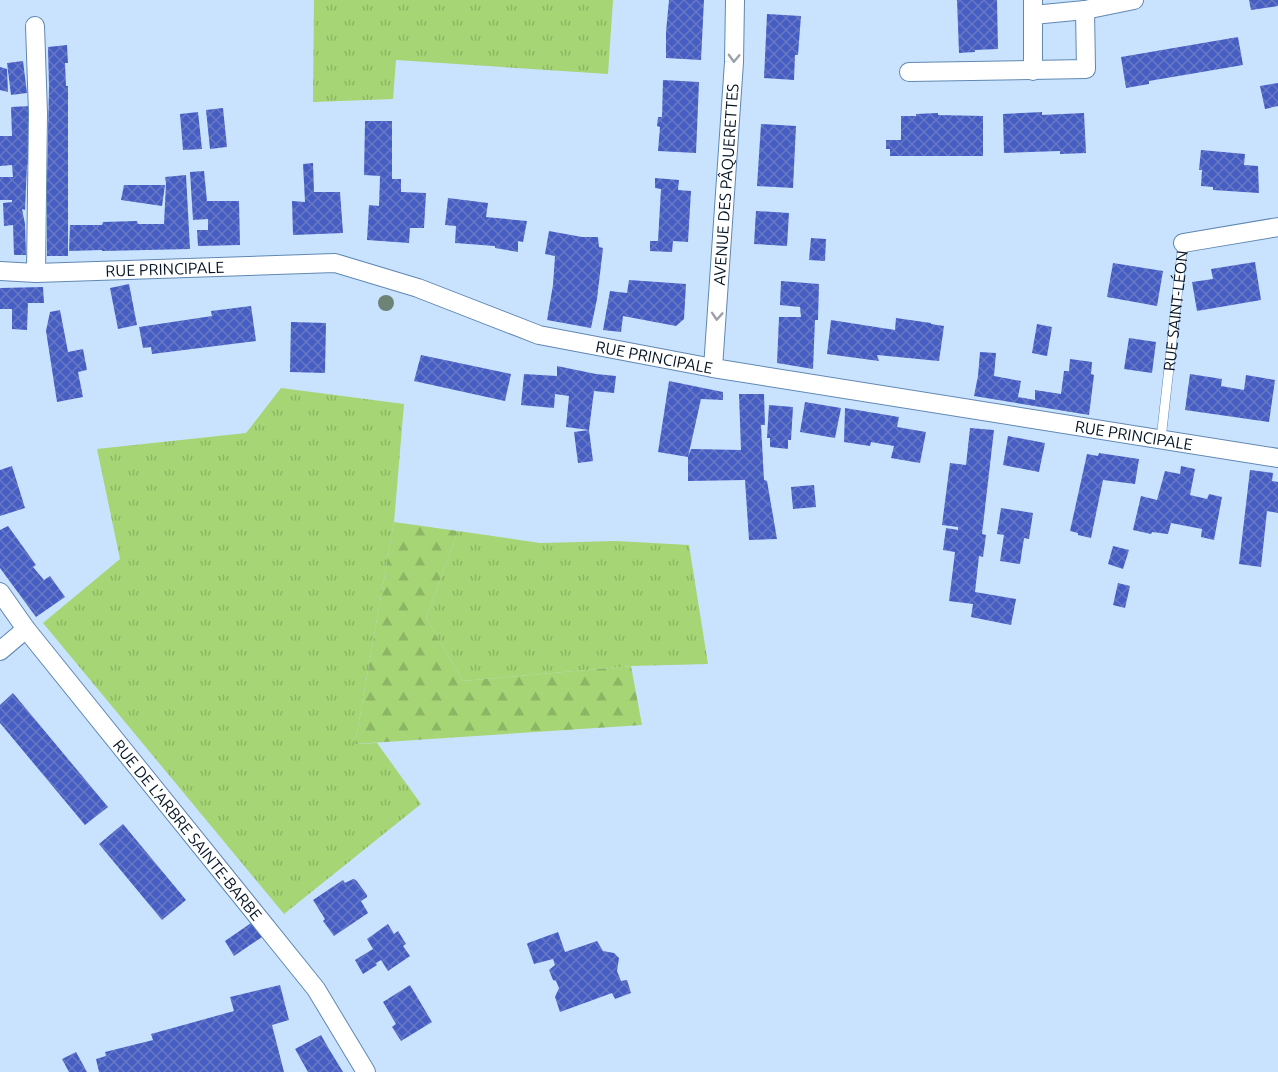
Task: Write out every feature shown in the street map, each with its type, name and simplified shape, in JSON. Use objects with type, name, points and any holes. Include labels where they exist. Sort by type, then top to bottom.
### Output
[{"type":"street","name":"AVENUE DES PÂQUERETTES","points":[[713,368],[734,62],[735,0]]},
{"type":"street","points":[[1033,71],[1033,7],[1085,10],[1134,0]]},
{"type":"street","points":[[909,72],[1086,69],[1085,10]]},
{"type":"street","points":[[35,26],[38,113],[36,273]]},
{"type":"street","name":"RUE SAINT-LÉON","points":[[1183,243],[1278,227]]},
{"type":"street","name":"RUE PRINCIPALE","points":[[0,271],[36,273],[335,263],[418,288],[539,335],[713,368],[1278,458]]},
{"type":"street","name":"RUE DE L'ARBRE SAINTE-BARBE","points":[[0,592],[26,630],[316,989],[366,1072]]},
{"type":"street","points":[[0,651],[26,630]]},
{"type":"lane","name":"RUE SAINT-LÉON","points":[[1161,439],[1183,243]]},
{"type":"green space","points":[[314,0],[613,0],[608,74],[396,60],[393,99],[313,102]]},
{"type":"green space","points":[[281,388],[404,404],[394,522],[355,744],[377,743],[421,804],[284,914],[43,623],[120,559],[97,449],[246,433]]},
{"type":"green space","points":[[394,522],[458,531],[426,618],[463,681],[631,666],[642,725],[355,744]]},
{"type":"green space","points":[[458,531],[540,543],[616,541],[689,545],[708,664],[631,666],[463,681],[426,618]]},
{"type":"building","points":[[669,0],[704,0],[701,60],[666,58]]},
{"type":"building","points":[[957,0],[997,0],[998,49],[959,53]]},
{"type":"building","points":[[1249,0],[1278,0],[1278,6],[1251,10]]},
{"type":"building","points":[[767,14],[801,16],[794,80],[764,78]]},
{"type":"building","points":[[1238,37],[1243,65],[1149,81],[1149,84],[1126,88],[1121,57]]},
{"type":"building","points":[[67,45],[68,63],[65,63],[66,86],[68,86],[68,256],[47,256],[48,47]]},
{"type":"building","points":[[23,61],[27,93],[11,95],[7,63]]},
{"type":"building","points":[[0,67],[7,69],[8,92],[0,90]]},
{"type":"building","points":[[663,80],[699,82],[696,153],[658,151],[660,127],[657,126],[658,117],[662,117]]},
{"type":"building","points":[[1278,83],[1278,106],[1265,109],[1260,86]]},
{"type":"building","points":[[30,106],[32,164],[27,165],[25,210],[22,209],[26,255],[14,255],[13,225],[4,226],[3,203],[12,202],[12,200],[0,200],[0,177],[13,177],[12,165],[0,166],[0,136],[12,136],[11,107]]},
{"type":"building","points":[[223,108],[227,147],[210,149],[206,110]]},
{"type":"building","points":[[198,112],[202,149],[183,150],[180,114]]},
{"type":"building","points":[[1042,112],[1042,115],[1084,113],[1086,153],[1060,154],[1060,151],[1004,153],[1003,114]]},
{"type":"building","points":[[938,113],[938,115],[983,116],[983,156],[890,156],[890,149],[886,149],[886,140],[901,140],[901,116]]},
{"type":"building","points":[[365,121],[392,121],[392,179],[401,179],[401,192],[426,193],[424,228],[410,228],[409,243],[367,240],[369,205],[379,206],[380,176],[364,175]]},
{"type":"building","points":[[761,124],[796,126],[793,188],[757,186]]},
{"type":"building","points":[[1201,150],[1245,154],[1244,165],[1258,166],[1259,193],[1213,190],[1213,187],[1201,186],[1202,170],[1199,170]]},
{"type":"building","points":[[313,163],[314,192],[340,192],[343,233],[293,235],[292,201],[305,202],[303,164]]},
{"type":"building","points":[[204,171],[207,201],[239,201],[240,245],[198,246],[197,230],[208,230],[208,219],[193,220],[190,172]]},
{"type":"building","points":[[186,175],[190,249],[69,251],[70,225],[102,225],[103,222],[137,221],[138,224],[164,224],[165,177]]},
{"type":"building","points":[[655,178],[679,180],[678,190],[691,191],[688,242],[673,241],[672,252],[650,251],[650,241],[658,241],[661,189],[655,188]]},
{"type":"building","points":[[124,185],[165,185],[162,206],[121,200]]},
{"type":"building","points":[[448,198],[488,203],[486,217],[527,221],[523,242],[518,241],[518,252],[495,248],[495,246],[455,243],[456,226],[445,225]]},
{"type":"building","points":[[756,211],[789,213],[787,246],[754,244]]},
{"type":"building","points":[[549,231],[582,237],[598,237],[599,247],[603,248],[591,328],[547,320],[555,256],[545,254]]},
{"type":"building","points":[[811,238],[826,239],[825,261],[809,260]]},
{"type":"building","points":[[1255,262],[1261,300],[1197,311],[1192,282],[1213,279],[1211,269]]},
{"type":"building","points":[[1113,263],[1163,271],[1157,306],[1107,297]]},
{"type":"building","points":[[629,280],[686,284],[684,319],[676,326],[623,316],[621,332],[603,330],[610,291],[627,293]]},
{"type":"building","points":[[781,281],[819,284],[813,369],[777,363],[779,317],[801,317],[800,307],[780,305]]},
{"type":"building","points":[[129,284],[137,325],[118,329],[110,288]]},
{"type":"building","points":[[43,287],[44,303],[28,303],[27,330],[12,329],[12,309],[0,309],[0,288]]},
{"type":"building","points":[[251,306],[256,341],[152,354],[151,347],[143,348],[139,327],[212,316],[211,311]]},
{"type":"building","points":[[60,310],[68,352],[83,349],[87,370],[78,372],[83,397],[57,402],[46,331],[50,312]]},
{"type":"building","points":[[896,318],[944,326],[939,361],[877,355],[879,361],[827,354],[831,320],[895,330]]},
{"type":"building","points":[[291,322],[326,323],[325,373],[290,372]]},
{"type":"building","points":[[1037,324],[1052,327],[1047,356],[1032,353]]},
{"type":"building","points":[[1129,338],[1156,342],[1152,373],[1124,369]]},
{"type":"building","points":[[980,352],[996,353],[994,376],[1021,381],[1018,397],[1035,400],[1035,390],[1061,394],[1064,371],[1069,371],[1070,359],[1092,362],[1091,374],[1094,375],[1089,415],[974,396]]},
{"type":"building","points":[[421,355],[511,374],[505,401],[414,381]]},
{"type":"building","points":[[557,366],[616,376],[614,393],[594,391],[589,430],[566,427],[569,396],[555,394],[554,408],[521,405],[524,374],[557,376]]},
{"type":"building","points":[[1190,374],[1222,379],[1221,386],[1244,390],[1246,375],[1275,380],[1269,422],[1185,410]]},
{"type":"building","points":[[669,381],[723,392],[723,400],[701,399],[688,457],[658,452]]},
{"type":"building","points":[[739,394],[764,394],[765,425],[761,425],[764,480],[767,481],[777,539],[749,540],[745,480],[688,481],[688,457],[691,449],[741,450]]},
{"type":"building","points":[[805,402],[841,408],[835,438],[800,432]]},
{"type":"building","points":[[769,405],[793,407],[791,440],[788,440],[788,449],[770,447],[770,438],[767,438]]},
{"type":"building","points":[[845,408],[899,417],[897,427],[926,432],[920,463],[891,458],[894,446],[871,442],[870,446],[844,442]]},
{"type":"building","points":[[970,428],[994,430],[982,534],[986,535],[983,557],[979,556],[975,592],[1016,599],[1011,625],[971,617],[973,604],[949,601],[955,552],[943,550],[946,528],[958,530],[958,527],[942,525],[950,463],[966,465]]},
{"type":"building","points":[[589,430],[593,461],[578,463],[574,432]]},
{"type":"building","points":[[1008,436],[1045,443],[1039,472],[1003,465]]},
{"type":"building","points":[[1099,453],[1139,459],[1135,484],[1103,480],[1091,538],[1070,531],[1087,454],[1098,456]]},
{"type":"building","points":[[12,466],[25,508],[0,516],[0,470]]},
{"type":"building","points":[[1181,466],[1195,469],[1190,495],[1207,499],[1209,494],[1222,497],[1214,540],[1201,537],[1202,529],[1171,523],[1168,534],[1152,532],[1151,534],[1133,530],[1141,496],[1157,500],[1165,471],[1180,474]]},
{"type":"building","points":[[1250,470],[1273,473],[1272,481],[1278,482],[1278,513],[1267,511],[1261,567],[1239,564]]},
{"type":"building","points":[[814,485],[816,507],[793,509],[791,487]]},
{"type":"building","points":[[1001,508],[1033,513],[1029,539],[1024,538],[1020,564],[1000,561],[1004,535],[997,534]]},
{"type":"building","points":[[8,526],[36,565],[33,567],[44,580],[50,576],[65,597],[36,617],[0,568],[0,530]]},
{"type":"building","points":[[1113,546],[1129,550],[1123,569],[1108,564]]},
{"type":"building","points":[[1118,583],[1130,586],[1125,608],[1113,605]]},
{"type":"building","points":[[13,693],[108,807],[85,825],[0,723],[0,705]]},
{"type":"building","points":[[123,824],[186,900],[162,920],[99,844]]},
{"type":"building","points":[[353,879],[367,895],[361,901],[368,913],[334,936],[323,921],[325,919],[313,900],[343,880],[345,883]]},
{"type":"building","points":[[254,921],[265,935],[234,956],[225,941]]},
{"type":"building","points":[[388,924],[394,934],[398,931],[406,944],[403,946],[410,956],[388,971],[381,960],[363,974],[355,960],[373,949],[367,939]]},
{"type":"building","points":[[558,932],[565,952],[597,941],[603,951],[614,953],[619,958],[617,971],[621,981],[627,980],[631,993],[615,999],[612,993],[560,1012],[555,997],[559,988],[549,970],[555,965],[553,959],[534,964],[527,944]]},
{"type":"building","points":[[280,985],[289,1020],[272,1025],[284,1072],[99,1072],[96,1059],[106,1056],[105,1052],[153,1040],[151,1034],[234,1011],[230,997]]},
{"type":"building","points":[[410,985],[432,1022],[401,1041],[392,1027],[396,1024],[383,1002]]},
{"type":"building","points":[[321,1035],[343,1072],[308,1072],[295,1049]]},
{"type":"building","points":[[76,1052],[87,1072],[69,1072],[62,1059]]}]
